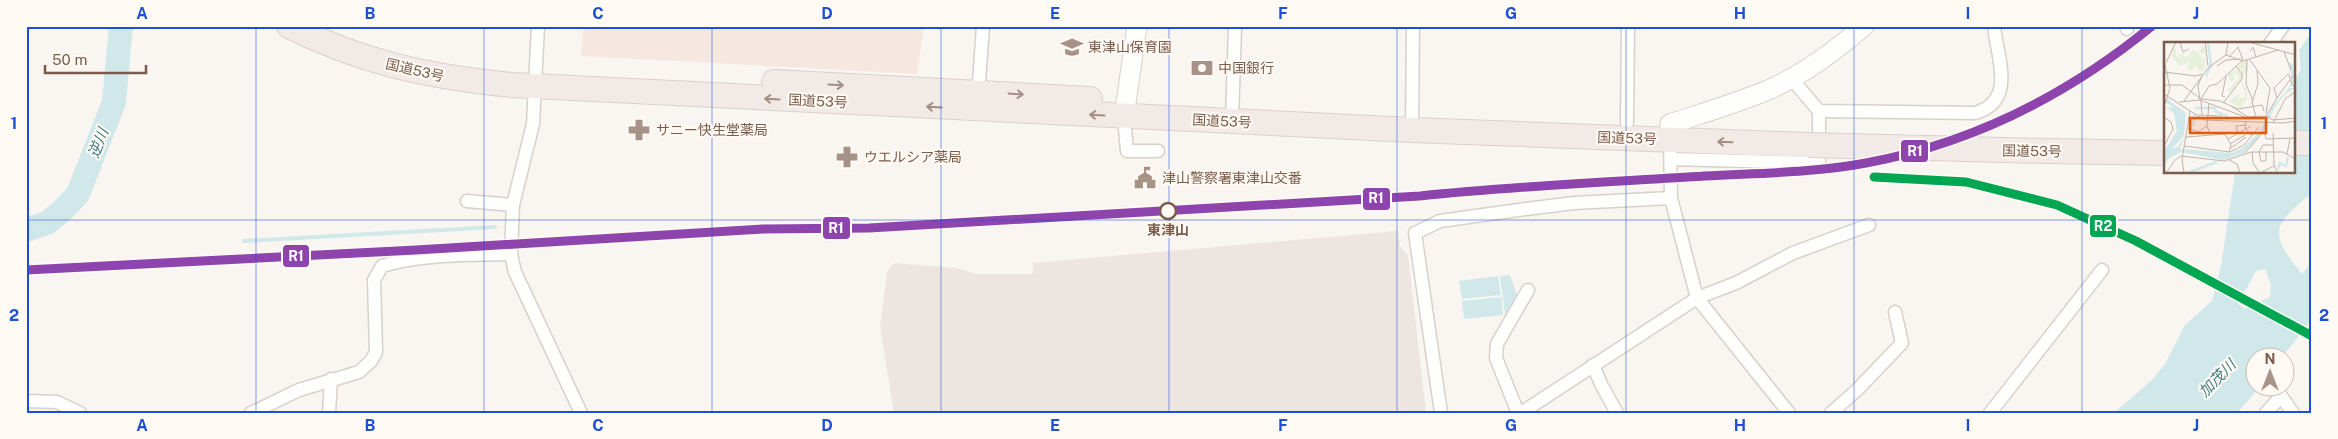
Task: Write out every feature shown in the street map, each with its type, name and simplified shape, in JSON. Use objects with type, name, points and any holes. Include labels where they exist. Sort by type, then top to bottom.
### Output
[{"type":"highway","name":"国道53号","points":[[289,26],[318,31],[409,56],[536,79],[1412,123],[1670,141],[1813,129],[2164,153]]},
{"type":"highway","name":"国道53号","points":[[1412,123],[1627,123],[1670,141]]},
{"type":"highway","name":"国道53号","points":[[2048,144],[2164,139]]},
{"type":"highway","points":[[2296,143],[2312,143]]},
{"type":"highway","points":[[2296,156],[2312,157]]},
{"type":"street","points":[[538,26],[533,124],[513,205],[511,254],[515,272],[580,413]]},
{"type":"street","points":[[978,100],[983,26]]},
{"type":"street","points":[[1137,26],[1125,109],[1127,151],[1158,151]]},
{"type":"street","points":[[1232,114],[1235,26]]},
{"type":"street","points":[[1412,123],[1414,26]]},
{"type":"street","points":[[1627,123],[1628,26]]},
{"type":"street","points":[[1670,141],[1791,78],[1826,56],[1864,26]]},
{"type":"street","points":[[1813,129],[1969,114],[1984,110],[1996,100],[2001,87],[1994,26]]},
{"type":"street","points":[[2271,42],[2283,26]]},
{"type":"street","points":[[1670,141],[1819,163],[1813,129],[1791,78]]},
{"type":"street","points":[[1670,141],[1671,198],[1697,298],[1788,413]]},
{"type":"street","points":[[1441,413],[1415,233],[1440,221],[1526,209],[1574,203],[1671,198]]},
{"type":"street","points":[[467,201],[513,205]]},
{"type":"street","points":[[1528,290],[1497,344],[1496,358],[1519,413],[1697,298],[1736,283],[1793,253],[1869,225]]},
{"type":"street","points":[[251,413],[299,390],[359,372],[371,360],[376,352],[374,280],[382,266],[395,262],[445,257],[511,254]]},
{"type":"street","points":[[1990,413],[2102,270]]},
{"type":"street","points":[[1831,413],[1857,390],[1902,343],[1895,312]]},
{"type":"street","points":[[1593,365],[1617,413]]},
{"type":"street","points":[[329,413],[331,379]]},
{"type":"street","points":[[2266,413],[2281,396],[2293,413]]},
{"type":"street","points":[[26,402],[57,402],[80,413]]},
{"type":"shaded area","points":[[584,26],[924,26],[917,74],[581,56]]},
{"type":"shaded area","points":[[1398,231],[1400,246],[1408,255],[1426,413],[894,413],[880,327],[887,272],[894,263],[956,268],[977,274],[1033,274],[1033,263]]},
{"type":"water","name":"加茂川","points":[[2312,31],[2312,193],[2288,214],[2279,230],[2284,249],[2302,274],[2312,262],[2312,319],[2291,346],[2246,346],[2246,396],[2252,396],[2237,413],[2114,413],[2152,380],[2165,364],[2185,325],[2212,301],[2221,266],[2235,174],[2296,174],[2296,78],[2301,69],[2299,51]],"holes":[[[2265,269],[2271,285],[2270,297],[2245,309],[2238,304],[2256,271]]]},
{"type":"water","points":[[1510,275],[1518,298],[1505,314],[1500,276]]},
{"type":"water","points":[[1498,276],[1501,295],[1462,299],[1459,281]]},
{"type":"water","points":[[1502,297],[1503,315],[1464,319],[1462,301]]},
{"type":"waterway","name":"逆川","points":[[26,230],[47,223],[78,194],[114,102],[121,26]]},
{"type":"waterway","points":[[244,241],[495,227]]},
{"type":"transit line","name":"R1","points":[[26,270],[416,250],[763,229],[869,228],[1420,196],[1527,187],[1826,169],[1906,154],[1982,129],[2053,94],[2120,51],[2152,26]]},
{"type":"transit line","name":"R2","points":[[1874,177],[1966,182],[2057,205],[2136,241],[2312,336]]},
{"type":"place","name":"東津山保育園","points":[[1072,47]]},
{"type":"place","name":"中国銀行","points":[[1202,68]]},
{"type":"place","name":"サニー快生堂薬局","points":[[639,130]]},
{"type":"place","name":"ウエルシア薬局","points":[[847,157]]},
{"type":"place","name":"津山警察署東津山交番","points":[[1145,178]]},
{"type":"place","name":"東津山","points":[[1168,211]]}]
